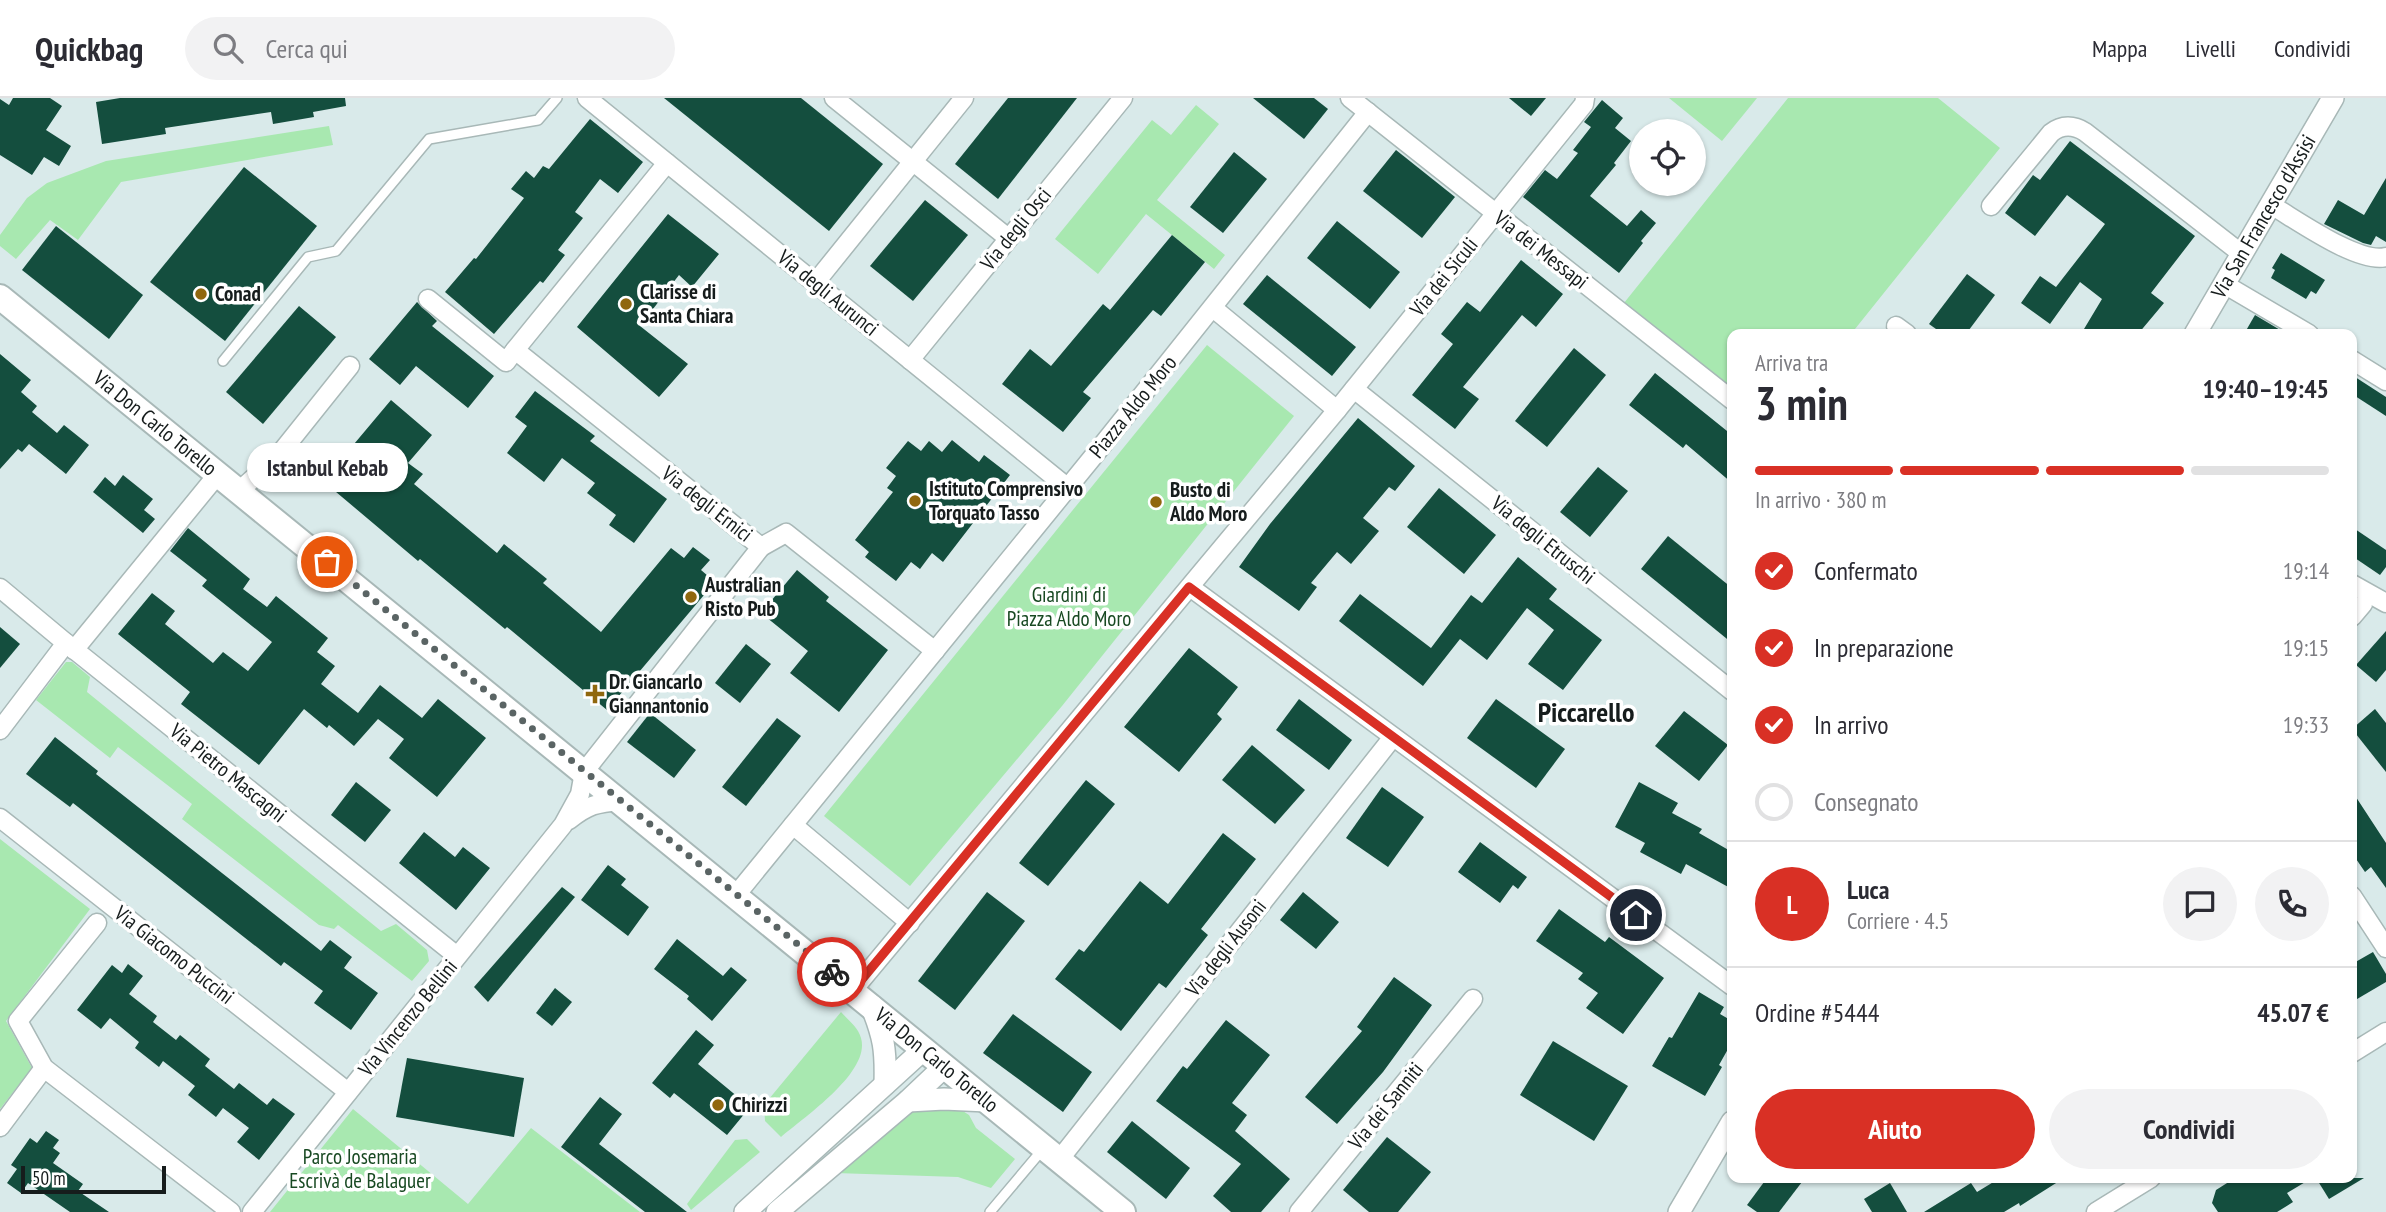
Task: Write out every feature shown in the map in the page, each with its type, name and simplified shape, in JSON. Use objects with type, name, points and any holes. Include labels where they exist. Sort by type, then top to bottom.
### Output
[{"type":"main road","name":"Via Don Carlo Torello","points":[[0,296],[1123,1212]]},
{"type":"street","points":[[834,98],[1009,239]]},
{"type":"street","points":[[815,283],[964,98]]},
{"type":"street","name":"Via degli Osci","points":[[910,360],[1122,98]]},
{"type":"street","name":"Via dei Messapi","points":[[1350,98],[1727,396]]},
{"type":"street","name":"Via dei Siculi","points":[[1354,389],[1584,104],[1585,98]]},
{"type":"street","name":"Via San Francesco d'Assisi","points":[[2198,329],[2333,98]]},
{"type":"street","name":"Via degli Aurunci","points":[[589,99],[1068,488]]},
{"type":"street","name":"Piazza Aldo Moro","points":[[736,895],[1213,309],[1368,112]]},
{"type":"street","points":[[1991,206],[2051,133],[2060,127],[2072,126],[2085,132],[2242,254]]},
{"type":"street","points":[[429,299],[506,362],[667,163]]},
{"type":"street","points":[[2271,205],[2356,254],[2371,259],[2386,257]]},
{"type":"street","points":[[2224,284],[2300,329]]},
{"type":"street","points":[[1213,309],[1337,410]]},
{"type":"street","name":"Via degli Ernici","points":[[515,350],[761,547],[786,533],[935,651]]},
{"type":"street","points":[[2357,363],[2386,381]]},
{"type":"street","points":[[239,491],[278,456],[349,366]]},
{"type":"street","points":[[885,1084],[886,1048],[881,1031],[862,997],[910,923],[1354,389]]},
{"type":"street","name":"Via degli Etruschi","points":[[1354,389],[1727,687]]},
{"type":"street","points":[[0,730],[218,474]]},
{"type":"street","points":[[584,772],[761,547]]},
{"type":"street","points":[[1189,587],[1727,982]]},
{"type":"street","points":[[2357,587],[2386,603]]},
{"type":"street","name":"Via Pietro Mascagni","points":[[0,588],[457,956]]},
{"type":"street","name":"Via degli Ausoni","points":[[1052,1154],[1393,737]]},
{"type":"street","name":"Via Vincenzo Bellini","points":[[253,1212],[563,825],[580,794],[584,772]]},
{"type":"street","name":"Via Vincenzo Bellini","points":[[563,825],[585,807],[621,801]]},
{"type":"street","name":"Via Giacomo Puccini","points":[[0,818],[348,1093]]},
{"type":"street","points":[[793,825],[910,923]]},
{"type":"street","points":[[2357,904],[2386,948]]},
{"type":"street","points":[[97,923],[18,1021],[44,1068],[230,1212]]},
{"type":"street","name":"Via dei Sanniti","points":[[1299,1212],[1473,999]]},
{"type":"street","points":[[2357,1050],[2386,1032]]},
{"type":"street","points":[[745,1212],[924,1049]]},
{"type":"street","points":[[778,1212],[945,1066]]},
{"type":"street","points":[[0,1127],[44,1068]]},
{"type":"street","points":[[908,1101],[987,1101]]},
{"type":"street","points":[[1679,1212],[1727,1130]]},
{"type":"street","points":[[2096,1212],[2127,1184]]},
{"type":"lane","points":[[223,361],[308,257],[336,251],[429,139],[538,120],[557,98]]},
{"type":"lane","points":[[990,1212],[1052,1154]]},
{"type":"green space","points":[[1669,98],[1757,98],[1722,141],[1706,128],[1706,119],[1695,119]]},
{"type":"green space","points":[[1788,98],[1938,98],[2000,148],[1855,329],[1727,329],[1727,394],[1620,308]]},
{"type":"green space","points":[[1196,105],[1219,124],[1157,200],[1225,255],[1214,269],[1146,214],[1098,274],[1055,239],[1152,120],[1171,135]]},
{"type":"green space","points":[[329,126],[333,145],[121,182],[78,240],[50,220],[16,259],[0,246],[0,235],[27,198],[47,183],[106,161]]},
{"type":"green space","name":"Giardini di Piazza Aldo Moro","points":[[1207,345],[1294,416],[1062,706],[910,886],[824,816]]},
{"type":"green space","points":[[66,662],[72,662],[90,677],[87,692],[381,931],[396,924],[427,950],[429,961],[412,981],[338,925],[334,929],[319,925],[182,819],[192,804],[118,747],[110,758],[36,700]]},
{"type":"green space","points":[[0,839],[90,909],[6,1021],[32,1068],[0,1109]]},
{"type":"green space","points":[[841,1012],[860,1034],[861,1051],[856,1065],[833,1093],[781,1137],[765,1121],[764,1105]]},
{"type":"green space","points":[[909,1102],[955,1106],[969,1115],[976,1128],[1015,1159],[991,1188],[958,1177],[835,1173]]},
{"type":"green space","name":"Parco Josemaria Escrivà de Balaguer","points":[[353,1109],[468,1204],[531,1128],[640,1212],[270,1212]]},
{"type":"green space","points":[[747,1139],[760,1152],[691,1210],[687,1204],[735,1140]]},
{"type":"building","points":[[13,98],[50,98],[62,106],[46,130],[71,146],[59,166],[44,157],[32,175],[0,155],[0,99],[9,105]]},
{"type":"building","points":[[120,98],[345,98],[346,106],[313,112],[314,117],[273,124],[271,112],[165,128],[166,134],[102,144],[96,102]]},
{"type":"building","points":[[664,98],[801,98],[883,164],[829,231]]},
{"type":"building","points":[[1008,98],[1077,98],[998,199],[955,164]]},
{"type":"building","points":[[1253,98],[1314,98],[1328,109],[1304,139]]},
{"type":"building","points":[[1509,98],[1546,98],[1531,116]]},
{"type":"building","points":[[1602,100],[1623,118],[1615,128],[1629,139],[1629,144],[1614,163],[1616,165],[1590,196],[1627,226],[1641,210],[1656,223],[1619,273],[1523,197],[1545,170],[1557,179],[1578,153],[1573,150],[1591,127],[1584,122]]},
{"type":"building","points":[[590,119],[643,162],[618,193],[600,179],[575,212],[583,218],[558,250],[565,255],[543,283],[540,281],[494,334],[445,292],[474,258],[476,259],[524,198],[511,189],[526,171],[534,178],[543,166],[549,169]]},
{"type":"building","points":[[2070,141],[2195,236],[2151,293],[2164,303],[2142,329],[2084,329],[2102,299],[2080,282],[2050,324],[2021,303],[2040,276],[2056,287],[2105,224],[2067,195],[2035,236],[2005,213],[2033,175],[2040,180]]},
{"type":"building","points":[[1396,150],[1455,197],[1422,238],[1363,191]]},
{"type":"building","points":[[1234,152],[1267,179],[1223,233],[1190,207]]},
{"type":"building","points":[[244,167],[317,226],[225,341],[150,282]]},
{"type":"building","points":[[2386,178],[2386,242],[2376,236],[2371,245],[2363,243],[2324,224],[2338,200],[2364,215]]},
{"type":"building","points":[[925,200],[968,235],[913,301],[870,266]]},
{"type":"building","name":"Clarisse di Santa Chiara","points":[[668,214],[719,254],[692,287],[679,275],[640,326],[688,364],[659,397],[577,327]]},
{"type":"building","points":[[1337,221],[1400,272],[1370,309],[1307,258]]},
{"type":"building","points":[[56,226],[143,295],[109,339],[22,270]]},
{"type":"building","points":[[1172,235],[1205,262],[1161,316],[1153,310],[1083,392],[1091,398],[1063,432],[1002,384],[1030,349],[1051,366],[1103,304],[1110,310]]},
{"type":"building","points":[[2281,253],[2325,280],[2316,294],[2311,291],[2306,299],[2271,278],[2275,270],[2272,268]]},
{"type":"building","points":[[1521,260],[1563,294],[1536,327],[1522,315],[1463,387],[1479,399],[1455,429],[1412,395],[1453,344],[1441,334],[1467,302],[1480,312]]},
{"type":"building","points":[[1967,274],[1995,295],[1970,329],[1936,329],[1929,324]]},
{"type":"building","points":[[1267,275],[1356,347],[1332,376],[1243,304]]},
{"type":"building","points":[[417,302],[437,321],[432,326],[494,376],[468,408],[416,366],[400,385],[369,359]]},
{"type":"building","points":[[299,306],[336,337],[263,424],[226,392]]},
{"type":"building","points":[[2255,315],[2279,329],[2247,329]]},
{"type":"building","points":[[1574,348],[1606,375],[1547,447],[1515,421]]},
{"type":"building","points":[[0,354],[31,380],[21,392],[37,406],[32,412],[57,433],[64,425],[89,445],[66,474],[29,444],[22,452],[18,449],[0,469]]},
{"type":"building","points":[[1655,373],[1727,431],[1727,479],[1686,444],[1683,448],[1629,405]]},
{"type":"building","points":[[2357,378],[2386,397],[2386,416],[2357,397]]},
{"type":"building","points":[[535,391],[595,436],[590,441],[667,499],[634,543],[609,525],[616,515],[587,493],[595,483],[562,458],[544,482],[507,453],[527,426],[515,417]]},
{"type":"building","points":[[391,400],[432,435],[408,463],[423,474],[414,484],[497,553],[504,544],[547,579],[543,583],[601,632],[671,548],[684,558],[693,547],[710,560],[701,570],[715,582],[607,710],[507,627],[505,629],[420,559],[418,561],[323,481]]},
{"type":"building","points":[[1358,418],[1415,466],[1395,491],[1389,487],[1363,518],[1379,531],[1351,564],[1337,552],[1311,583],[1317,587],[1299,611],[1239,567],[1270,524]]},
{"type":"building","points":[[952,440],[979,462],[984,455],[1010,475],[943,562],[932,553],[920,569],[911,562],[896,581],[865,557],[869,552],[855,540],[893,492],[887,488],[896,476],[886,468],[908,441],[921,451],[929,441],[942,452]]},
{"type":"building","points":[[1598,467],[1628,491],[1590,537],[1560,512]]},
{"type":"building","points":[[123,475],[153,499],[144,510],[155,519],[143,533],[93,492],[105,477],[115,486]]},
{"type":"building","points":[[1439,488],[1496,535],[1464,574],[1407,527]]},
{"type":"building","points":[[188,528],[250,579],[243,589],[267,607],[276,596],[328,638],[317,652],[335,666],[321,684],[358,713],[380,685],[422,718],[438,699],[486,738],[437,797],[389,758],[404,739],[378,719],[354,746],[304,709],[259,765],[181,704],[190,692],[118,634],[152,593],[175,611],[165,624],[213,663],[223,652],[248,671],[272,642],[202,586],[207,580],[170,551]]},
{"type":"building","points":[[2357,530],[2386,550],[2386,567],[2380,575],[2357,559]]},
{"type":"building","points":[[1668,536],[1727,584],[1727,639],[1641,569]]},
{"type":"building","points":[[1518,557],[1557,589],[1549,599],[1602,640],[1563,690],[1528,664],[1554,630],[1527,608],[1487,660],[1460,639],[1423,686],[1339,621],[1360,594],[1431,648],[1471,595],[1482,603]]},
{"type":"building","points":[[797,570],[829,597],[826,601],[888,650],[839,712],[790,673],[808,651],[761,613]]},
{"type":"building","points":[[0,627],[20,644],[0,668]]},
{"type":"building","points":[[2386,631],[2386,670],[2376,682],[2357,664]]},
{"type":"building","points":[[746,644],[771,664],[740,703],[715,683]]},
{"type":"building","points":[[1189,648],[1238,687],[1217,714],[1222,719],[1179,772],[1124,727]]},
{"type":"building","points":[[1299,699],[1352,740],[1329,770],[1276,730]]},
{"type":"building","points":[[1496,699],[1565,749],[1536,788],[1467,738]]},
{"type":"building","points":[[2375,709],[2386,723],[2386,772],[2357,735],[2357,725]]},
{"type":"building","points":[[1684,711],[1727,744],[1699,781],[1655,746]]},
{"type":"building","points":[[650,713],[696,750],[674,778],[627,742]]},
{"type":"building","points":[[777,718],[801,736],[746,806],[722,787]]},
{"type":"building","points":[[55,737],[98,771],[96,774],[321,951],[330,940],[352,957],[344,968],[378,993],[351,1030],[314,1003],[323,991],[284,962],[281,966],[73,803],[70,807],[26,774]]},
{"type":"building","points":[[1252,745],[1305,790],[1275,824],[1222,780]]},
{"type":"building","points":[[1086,780],[1115,804],[1048,886],[1019,863]]},
{"type":"building","points":[[356,782],[391,810],[365,842],[331,815]]},
{"type":"building","points":[[1639,782],[1678,803],[1672,813],[1702,829],[1699,833],[1727,849],[1727,886],[1686,864],[1681,874],[1640,852],[1645,843],[1615,827]]},
{"type":"building","points":[[1382,787],[1424,817],[1388,867],[1346,838]]},
{"type":"building","points":[[2357,799],[2386,843],[2386,888],[2371,867],[2365,872],[2357,860]]},
{"type":"building","points":[[424,832],[455,857],[463,847],[490,868],[456,910],[399,863]]},
{"type":"building","points":[[1223,833],[1256,859],[1201,929],[1208,935],[1166,988],[1159,983],[1121,1031],[1055,979],[1079,949],[1084,952],[1140,881],[1168,904]]},
{"type":"building","points":[[1480,842],[1527,877],[1518,889],[1513,885],[1500,903],[1458,872]]},
{"type":"building","points":[[608,865],[626,879],[621,885],[649,907],[628,936],[581,900]]},
{"type":"building","points":[[562,887],[575,897],[488,1002],[474,987]]},
{"type":"building","points":[[987,892],[1025,921],[955,1010],[918,981]]},
{"type":"building","points":[[1303,892],[1339,922],[1316,949],[1280,920]]},
{"type":"building","points":[[1559,909],[1605,942],[1609,937],[1664,978],[1623,1034],[1586,1008],[1598,993],[1578,979],[1583,973],[1536,941]]},
{"type":"building","points":[[677,939],[723,976],[731,967],[747,980],[712,1021],[687,999],[689,996],[654,969]]},
{"type":"building","points":[[2373,952],[2386,974],[2386,982],[2357,999],[2357,961]]},
{"type":"building","points":[[128,964],[143,976],[129,994],[157,1016],[153,1022],[176,1040],[180,1035],[210,1059],[205,1066],[234,1089],[239,1083],[267,1105],[273,1098],[295,1114],[259,1160],[237,1142],[249,1128],[223,1108],[216,1117],[188,1095],[195,1086],[163,1061],[159,1067],[135,1048],[139,1042],[110,1018],[101,1029],[77,1010],[112,965],[122,973]]},
{"type":"building","points":[[1394,977],[1432,1005],[1383,1072],[1337,1124],[1305,1097],[1362,1031],[1357,1027]]},
{"type":"building","points":[[555,988],[572,1002],[552,1026],[536,1013]]},
{"type":"building","points":[[1699,992],[1724,1007],[1720,1014],[1727,1018],[1727,1051],[1719,1065],[1722,1067],[1705,1096],[1652,1066],[1669,1037],[1672,1038]]},
{"type":"building","points":[[1013,1014],[1092,1072],[1063,1112],[983,1053]]},
{"type":"building","points":[[1226,1020],[1270,1055],[1232,1103],[1247,1115],[1235,1131],[1290,1179],[1261,1212],[1231,1212],[1213,1196],[1241,1164],[1156,1101],[1183,1066],[1187,1069]]},
{"type":"building","points":[[696,1030],[714,1045],[698,1064],[750,1107],[727,1135],[674,1093],[670,1098],[652,1083]]},
{"type":"building","points":[[1553,1041],[1628,1086],[1594,1141],[1520,1095]]},
{"type":"building","points":[[407,1058],[524,1078],[514,1137],[396,1117]]},
{"type":"building","points":[[600,1097],[622,1114],[599,1144],[687,1212],[645,1212],[561,1147]]},
{"type":"building","points":[[1132,1121],[1190,1168],[1166,1199],[1107,1152]]},
{"type":"building","points":[[46,1131],[59,1140],[53,1148],[60,1153],[53,1163],[83,1184],[78,1191],[109,1212],[70,1212],[28,1183],[21,1193],[7,1183],[17,1169],[11,1165],[30,1138],[37,1143]]},
{"type":"building","points":[[1387,1137],[1431,1172],[1398,1212],[1369,1212],[1343,1190]]},
{"type":"building","points":[[1763,1183],[1801,1183],[1779,1212],[1757,1212],[1747,1205]]},
{"type":"building","points":[[1890,1183],[1907,1212],[1872,1212],[1864,1199]]},
{"type":"building","points":[[1971,1183],[1977,1192],[1992,1183],[2056,1183],[2020,1206],[2019,1203],[2004,1212],[1924,1212]]},
{"type":"building","points":[[2227,1183],[2304,1183],[2287,1193],[2293,1202],[2277,1212],[2218,1212],[2212,1203],[2216,1190]]},
{"type":"building","points":[[2319,1183],[2356,1183],[2329,1199]]},
{"type":"way so far","points":[[327,562],[832,972]]},
{"type":"place","name":"Conad","points":[[201,294]]},
{"type":"place","name":"Clarisse di Santa Chiara","points":[[626,304]]},
{"type":"place","name":"Istituto Comprensivo Torquato Tasso","points":[[915,501]]},
{"type":"place","name":"Busto di Aldo Moro","points":[[1156,502]]},
{"type":"place","name":"Istanbul Kebab","points":[[327,562]]},
{"type":"place","name":"Australian Risto Pub","points":[[691,597]]},
{"type":"place","name":"Dr. Giancarlo Giannantonio","points":[[595,694]]},
{"type":"place","name":"Chirizzi","points":[[718,1105]]},
{"type":"district","name":"Piccarello","points":[[1586,712]]},
{"type":"route","points":[[832,972],[853,990],[1189,587],[1636,915]]}]
